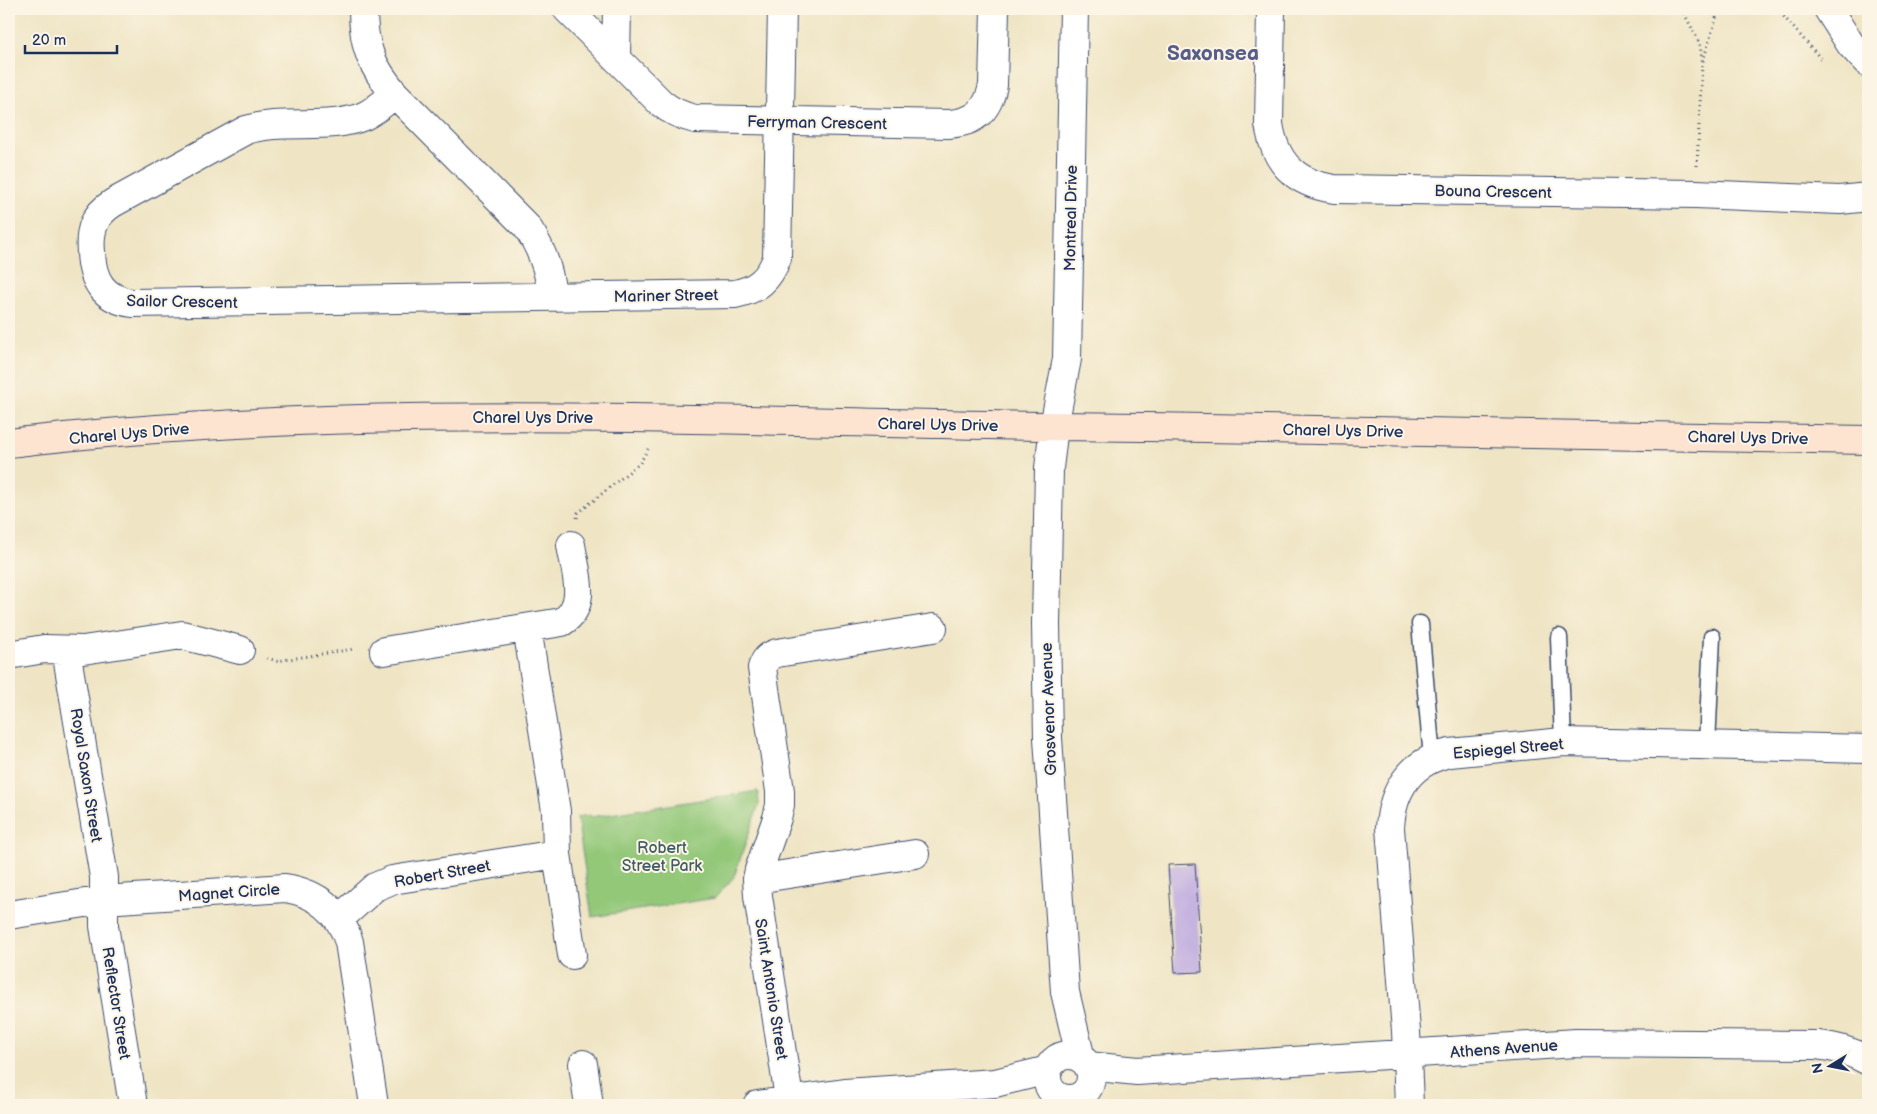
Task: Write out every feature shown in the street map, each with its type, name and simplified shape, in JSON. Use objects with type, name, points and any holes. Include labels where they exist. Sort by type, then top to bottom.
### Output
[{"type":"main road","name":"Charel Uys Drive","points":[[9,443],[156,429],[292,421],[439,417],[666,418],[1868,440]]},
{"type":"street","points":[[363,9],[363,29],[370,59],[381,78],[528,227],[545,260],[551,282],[552,297]]},
{"type":"street","name":"Ferryman Crescent","points":[[567,9],[661,103],[677,114],[695,119],[949,124],[969,120],[985,107],[991,97],[995,9]]},
{"type":"street","points":[[616,58],[617,9]]},
{"type":"street","name":"Mariner Street","points":[[552,297],[735,294],[757,287],[766,279],[773,269],[777,258],[782,9]]},
{"type":"street","name":"Montreal Drive","points":[[1054,426],[1067,359],[1074,9]]},
{"type":"street","name":"Bouna Crescent","points":[[1271,9],[1269,124],[1271,137],[1282,161],[1290,171],[1318,186],[1334,189],[1696,194],[1840,200],[1868,197]]},
{"type":"street","points":[[1828,9],[1851,45],[1868,63]]},
{"type":"street","name":"Sailor Crescent","points":[[395,94],[372,112],[355,119],[337,122],[269,125],[246,130],[104,208],[91,227],[90,239],[91,264],[98,283],[112,297],[122,302],[132,303],[552,297]]},
{"type":"street","name":"Grosvenor Avenue","points":[[1054,426],[1049,468],[1046,546],[1048,748],[1065,992],[1086,1082]]},
{"type":"street","points":[[384,651],[562,622],[574,612],[579,597],[572,545]]},
{"type":"street","points":[[527,628],[556,812],[557,854],[572,955]]},
{"type":"street","name":"Saint Antonio Street","points":[[790,1102],[758,896],[757,879],[780,805],[780,791],[762,675],[764,661],[776,653],[933,628]]},
{"type":"street","points":[[9,655],[44,649],[83,650],[182,635],[240,650]]},
{"type":"street","name":"Royal Saxon Street","points":[[66,650],[104,877],[104,900]]},
{"type":"street","name":"Espiegel Street","points":[[1409,1105],[1390,828],[1391,811],[1396,794],[1405,780],[1417,768],[1432,758],[1450,753],[1562,742],[1868,749]]},
{"type":"street","name":"Robert Street","points":[[339,919],[375,887],[392,880],[557,854]]},
{"type":"street","points":[[757,879],[915,854]]},
{"type":"street","name":"Magnet Circle","points":[[9,915],[104,900],[285,888],[310,894],[331,909],[339,919],[349,942],[374,1105]]},
{"type":"street","name":"Reflector Street","points":[[104,900],[104,926],[133,1105]]},
{"type":"street","name":"Grosvenor Avenue","points":[[1054,1084],[1065,992]]},
{"type":"street","name":"Athens Avenue","points":[[1086,1082],[1137,1071],[1576,1043],[1817,1045],[1851,1052],[1868,1061]]},
{"type":"street","points":[[757,1105],[845,1093],[995,1083],[1054,1084],[1067,1100],[1076,1098],[1086,1082],[1072,1055],[1062,1056],[1054,1084]]},
{"type":"street","points":[[583,1064],[589,1105]]},
{"type":"lane","points":[[1420,624],[1432,758]]},
{"type":"lane","points":[[1559,637],[1562,742]]},
{"type":"lane","points":[[1707,745],[1712,637]]},
{"type":"path","points":[[1682,9],[1700,44],[1702,64],[1696,194]]},
{"type":"path","points":[[1702,64],[1719,9]]},
{"type":"path","points":[[572,545],[578,513],[640,463],[666,418]]},
{"type":"path","points":[[240,650],[277,661],[371,647],[384,651]]},
{"type":"green space","name":"Robert Street Park","points":[[758,791],[759,804],[734,877],[715,898],[592,917],[577,817],[590,815],[591,817]]},
{"type":"building","points":[[1195,864],[1202,972],[1175,973],[1168,865]]},
{"type":"district","name":"Saxonsea","points":[[1213,53]]}]
